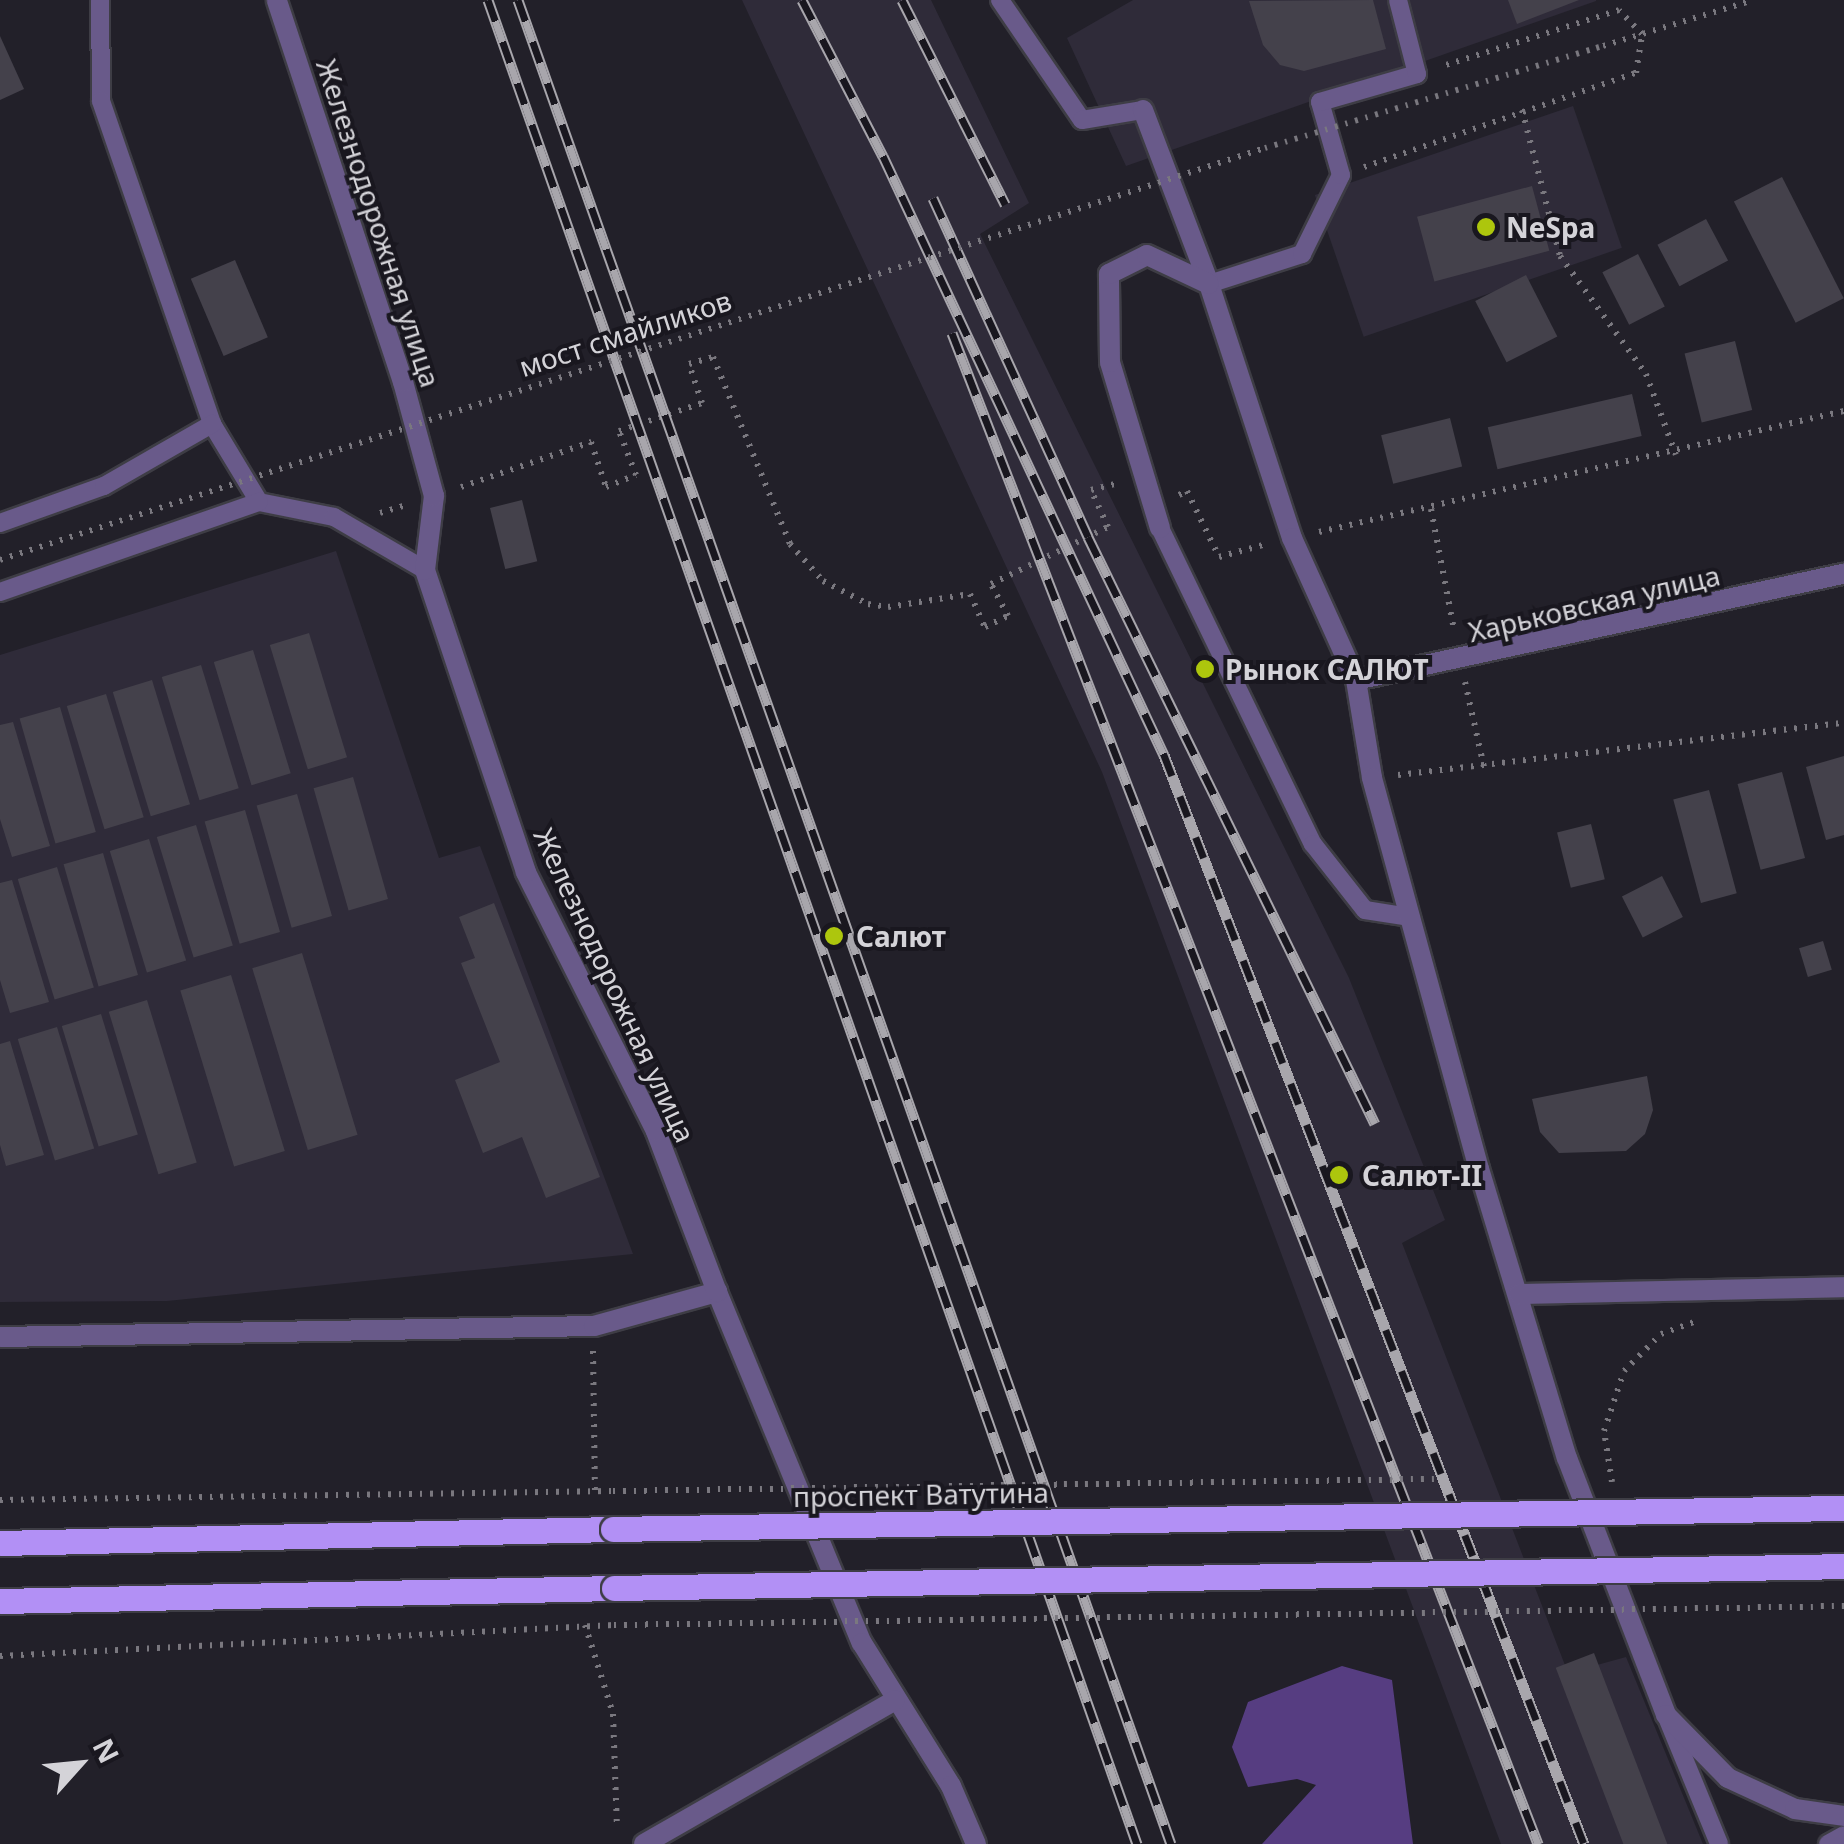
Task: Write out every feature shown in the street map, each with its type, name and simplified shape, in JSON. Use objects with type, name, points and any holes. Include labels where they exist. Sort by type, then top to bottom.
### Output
[{"type":"main road","name":"проспект Ватутина","points":[[0,1543],[1844,1508]]},
{"type":"main road","points":[[0,1602],[1844,1566]]},
{"type":"street","name":"Железнодорожная улица","points":[[277,0],[434,496],[425,570],[526,872],[656,1131],[717,1292],[862,1643],[951,1786],[976,1844]]},
{"type":"street","points":[[1143,110],[1209,284],[1292,538],[1356,680],[1372,778],[1567,1458],[1666,1714],[1728,1778],[1796,1809],[1844,1816]]},
{"type":"street","points":[[1160,528],[1110,362],[1109,274],[1147,255],[1209,284]]},
{"type":"street","name":"Харьковская улица","points":[[1356,680],[1844,574]]},
{"type":"street","points":[[1519,1294],[1844,1287]]},
{"type":"street","points":[[0,1337],[594,1326],[717,1292]]},
{"type":"street","points":[[644,1844],[895,1700]]},
{"type":"lane","points":[[100,0],[101,102],[212,424],[259,502]]},
{"type":"lane","points":[[1000,0],[1082,120],[1143,110]]},
{"type":"lane","points":[[1209,284],[1302,254],[1340,175],[1320,102],[1417,74],[1398,0]]},
{"type":"lane","points":[[0,523],[104,486],[212,424]]},
{"type":"lane","points":[[0,592],[259,502],[334,517],[425,570]]},
{"type":"lane","points":[[1160,528],[1313,844],[1366,910],[1410,917]]},
{"type":"lane","points":[[1666,1714],[1719,1844]]},
{"type":"lane","points":[[1828,1844],[1844,1835]]},
{"type":"path","name":"мост смайликов","points":[[0,560],[1265,148],[1753,0]]},
{"type":"path","points":[[1340,175],[1636,73],[1642,34],[1620,10],[1417,74]]},
{"type":"path","points":[[1522,110],[1560,256],[1646,374],[1676,455]]},
{"type":"path","points":[[334,517],[368,517],[592,442],[606,487],[636,475],[620,430],[702,404],[689,364],[713,358],[790,544],[823,582],[868,604],[970,594],[985,627],[1008,616],[991,584],[1108,527],[1090,490],[1113,480],[1132,516],[1187,491],[1219,556],[1676,455],[1844,411]]},
{"type":"path","points":[[1372,778],[1844,722]]},
{"type":"path","points":[[594,1326],[594,1490]]},
{"type":"path","points":[[1606,1477],[1626,1476]]},
{"type":"path","points":[[0,1500],[1447,1479]]},
{"type":"path","points":[[0,1656],[614,1624],[1844,1606]]},
{"type":"path","points":[[585,1625],[613,1714],[618,1844]]},
{"type":"shaded area","points":[[742,0],[931,0],[1029,203],[980,234],[1349,978],[1445,1220],[1402,1243],[1568,1673],[1626,1657],[1703,1844],[1501,1844],[1102,772]]},
{"type":"shaded area","points":[[1133,0],[1596,1],[1126,166],[1067,38]]},
{"type":"shaded area","points":[[1573,106],[1622,248],[1364,337],[1315,195]]},
{"type":"shaded area","points":[[336,551],[439,858],[480,846],[633,1254],[167,1301],[0,1302],[0,655]]},
{"type":"shaded area","points":[[1342,1666],[1392,1680],[1413,1844],[1262,1844],[1316,1785],[1297,1779],[1248,1787],[1232,1747],[1248,1702]]},
{"type":"building","points":[[1373,0],[1386,49],[1304,71],[1280,65],[1263,45],[1249,1]]},
{"type":"building","points":[[1508,0],[1579,0],[1517,24]]},
{"type":"building","points":[[0,36],[24,89],[0,100]]},
{"type":"building","points":[[1782,177],[1844,298],[1796,323],[1734,202]]},
{"type":"building","points":[[1532,186],[1549,251],[1434,282],[1417,217]]},
{"type":"building","points":[[1706,219],[1728,260],[1680,286],[1657,245]]},
{"type":"building","points":[[1638,254],[1665,307],[1629,325],[1602,272]]},
{"type":"building","points":[[235,260],[268,337],[224,356],[191,279]]},
{"type":"building","points":[[1526,275],[1557,336],[1507,362],[1475,301]]},
{"type":"building","points":[[1735,341],[1752,410],[1702,422],[1685,354]]},
{"type":"building","points":[[1632,394],[1642,436],[1497,469],[1488,427]]},
{"type":"building","points":[[1450,418],[1462,467],[1393,484],[1381,435]]},
{"type":"building","points":[[522,500],[537,561],[505,569],[490,508]]},
{"type":"building","points":[[309,633],[347,757],[308,769],[270,645]]},
{"type":"building","points":[[253,650],[291,773],[252,785],[214,662]]},
{"type":"building","points":[[201,665],[239,788],[200,800],[162,677]]},
{"type":"building","points":[[152,680],[190,804],[151,816],[113,692]]},
{"type":"building","points":[[106,694],[144,817],[105,829],[67,706]]},
{"type":"building","points":[[60,707],[96,832],[55,844],[20,719]]},
{"type":"building","points":[[13,722],[50,846],[12,857],[0,819],[0,725]]},
{"type":"building","points":[[1844,756],[1844,835],[1826,840],[1806,767]]},
{"type":"building","points":[[1782,772],[1805,858],[1761,870],[1738,784]]},
{"type":"building","points":[[353,777],[388,899],[349,910],[314,788]]},
{"type":"building","points":[[1709,790],[1737,893],[1701,903],[1673,800]]},
{"type":"building","points":[[297,794],[332,916],[292,928],[257,806]]},
{"type":"building","points":[[245,810],[280,932],[240,944],[205,822]]},
{"type":"building","points":[[1591,824],[1605,879],[1571,888],[1557,832]]},
{"type":"building","points":[[196,825],[233,945],[194,957],[157,837]]},
{"type":"building","points":[[149,839],[186,960],[147,972],[110,851]]},
{"type":"building","points":[[103,853],[138,975],[99,986],[64,864]]},
{"type":"building","points":[[57,867],[94,987],[55,999],[18,879]]},
{"type":"building","points":[[1662,876],[1683,917],[1643,937],[1622,896]]},
{"type":"building","points":[[12,880],[49,1002],[10,1013],[0,980],[0,883]]},
{"type":"building","points":[[494,903],[600,1177],[546,1198],[522,1137],[483,1153],[455,1080],[500,1062],[461,963],[475,958],[459,917]]},
{"type":"building","points":[[1823,941],[1832,970],[1808,977],[1799,948]]},
{"type":"building","points":[[302,953],[358,1135],[308,1150],[252,968]]},
{"type":"building","points":[[231,975],[285,1151],[234,1166],[180,990]]},
{"type":"building","points":[[147,1000],[197,1163],[158,1174],[109,1012]]},
{"type":"building","points":[[101,1014],[138,1134],[99,1146],[62,1026]]},
{"type":"building","points":[[57,1027],[94,1148],[55,1160],[18,1039]]},
{"type":"building","points":[[10,1041],[44,1155],[6,1166],[0,1145],[0,1044]]},
{"type":"building","points":[[1647,1076],[1653,1110],[1645,1134],[1626,1151],[1559,1153],[1540,1132],[1532,1099]]},
{"type":"building","points":[[1594,1653],[1667,1844],[1623,1844],[1556,1668]]},
{"type":"railway","points":[[488,0],[1137,1844]]},
{"type":"railway","points":[[518,0],[1171,1844]]},
{"type":"railway","points":[[802,0],[883,156],[1164,755],[1584,1844]]},
{"type":"railway","points":[[902,0],[1005,204]]},
{"type":"railway","points":[[933,198],[1088,537],[1375,1124]]},
{"type":"railway","points":[[952,333],[1538,1844]]},
{"type":"place","name":"NeSpa","points":[[1486,227]]},
{"type":"place","name":"Рынок САЛЮТ","points":[[1205,669]]},
{"type":"place","name":"Салют","points":[[834,936]]},
{"type":"place","name":"Салют-II","points":[[1339,1175]]}]
